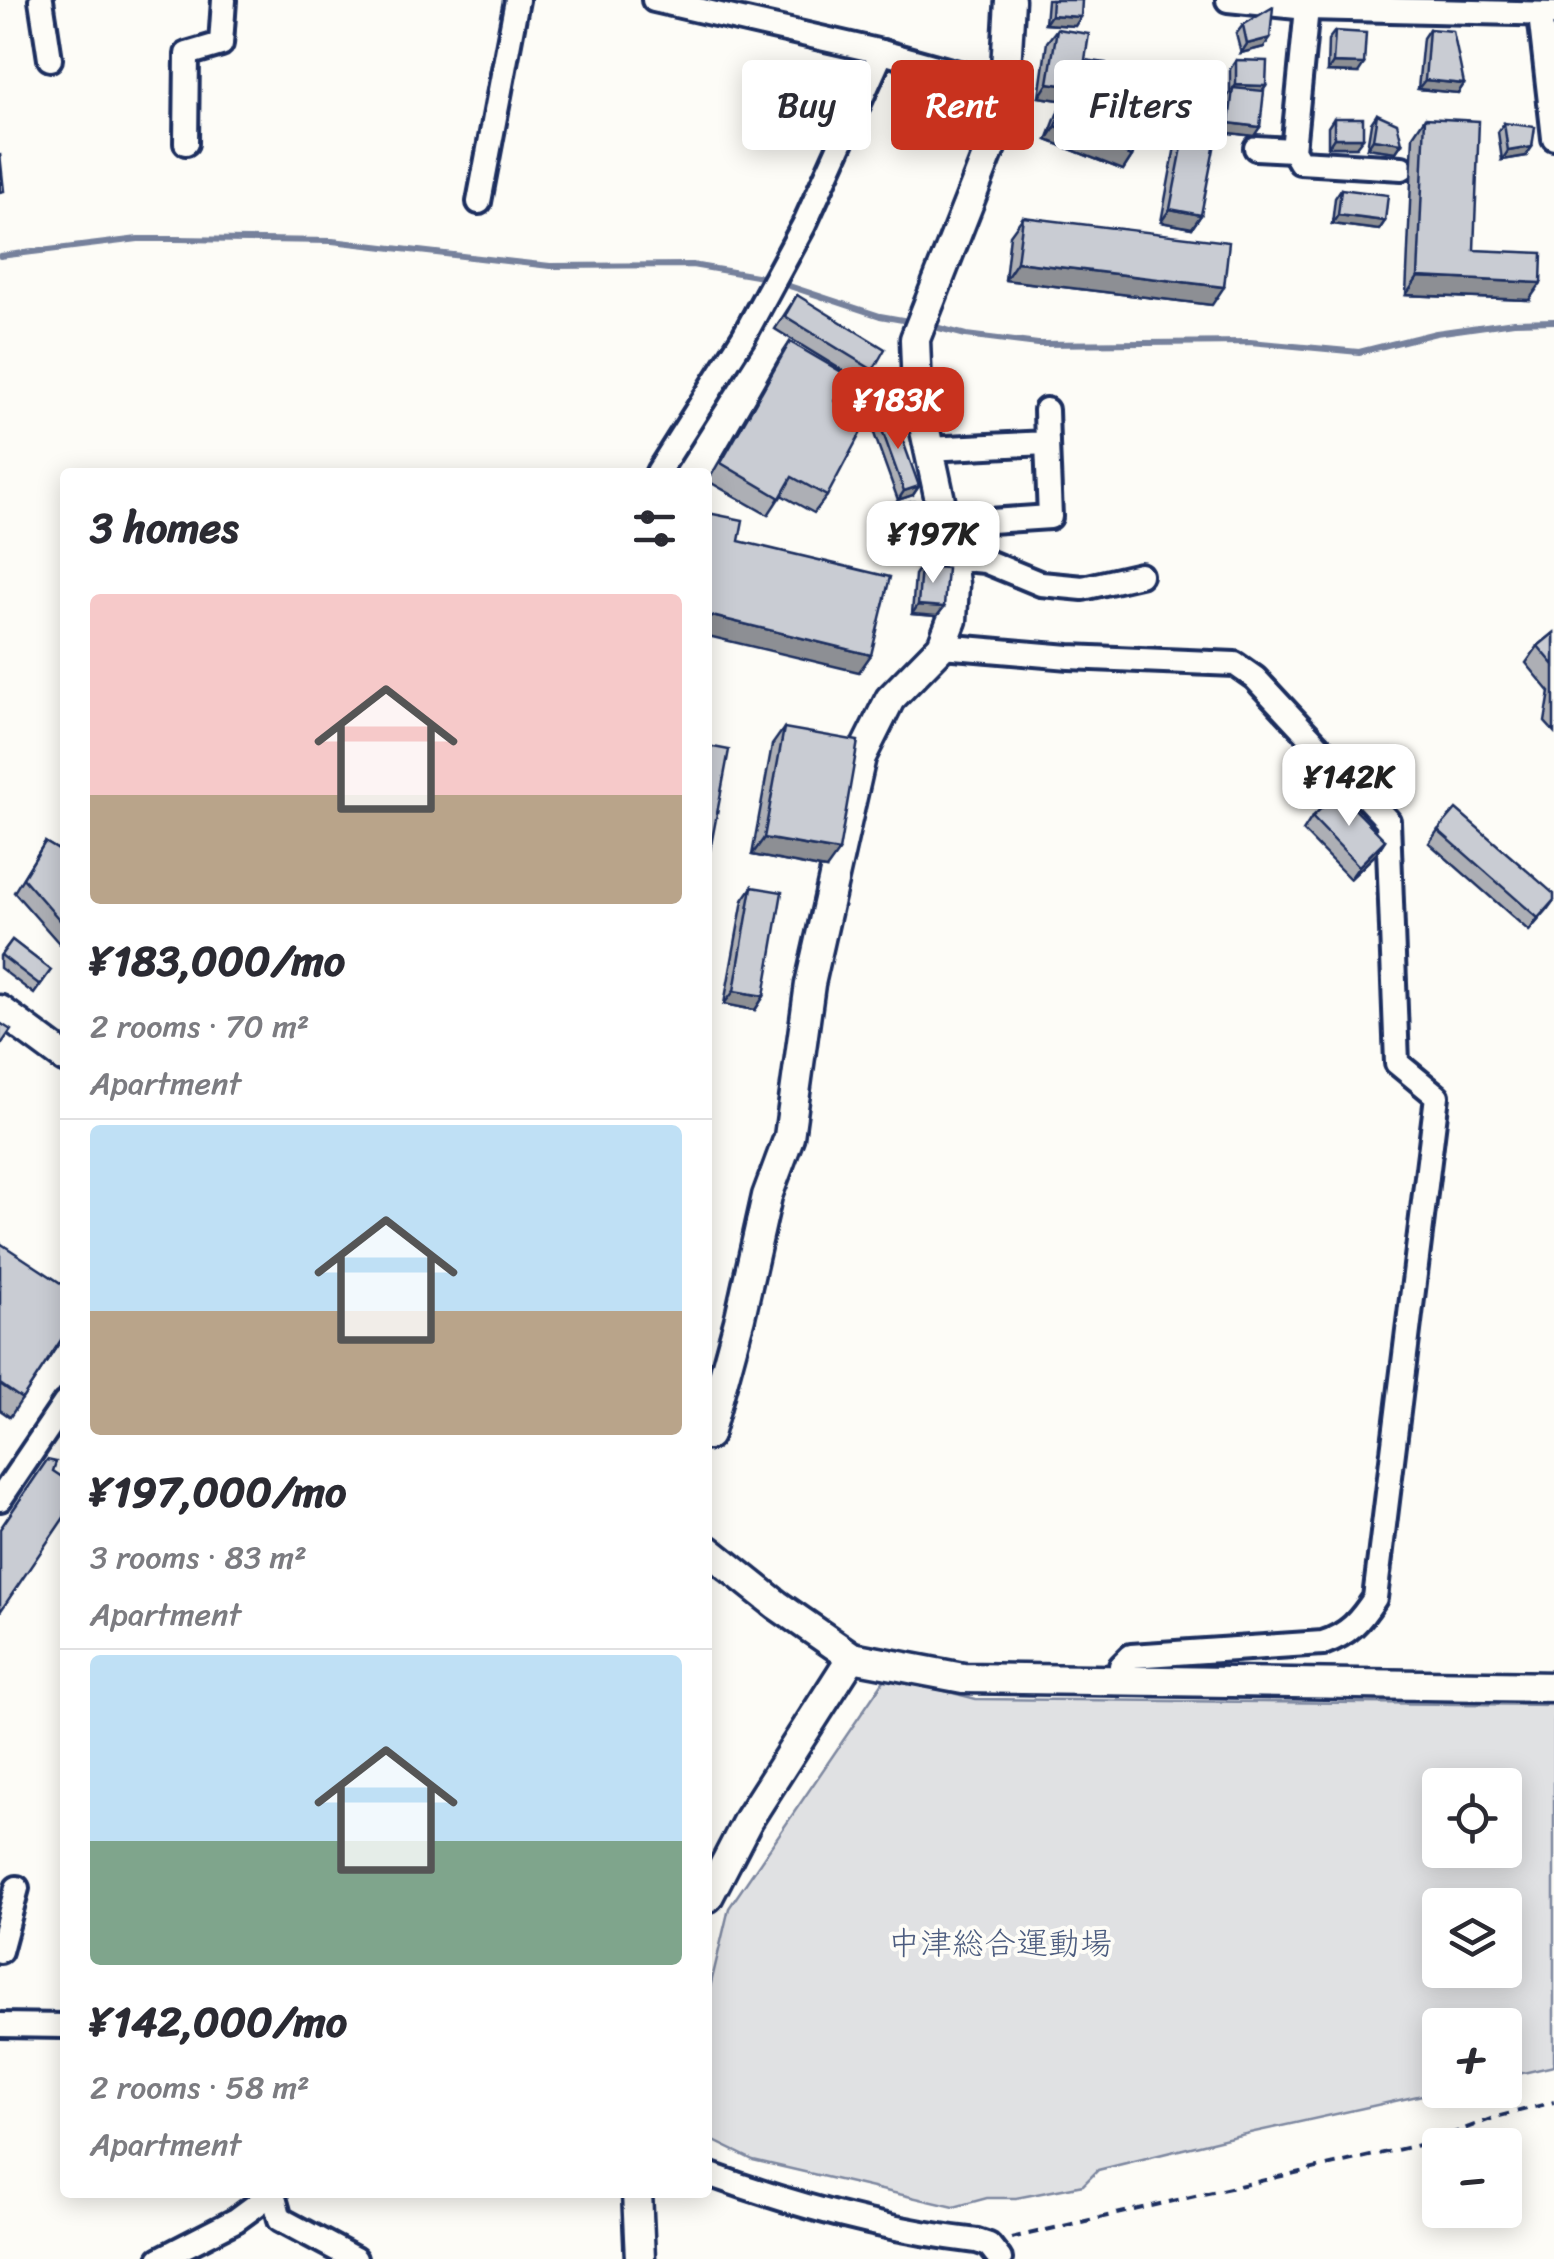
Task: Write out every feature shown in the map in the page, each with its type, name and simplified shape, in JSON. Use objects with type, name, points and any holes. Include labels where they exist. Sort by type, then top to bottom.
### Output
[{"type":"street","points":[[41,0],[50,58]]},
{"type":"street","points":[[186,143],[187,54],[222,44],[224,0]]},
{"type":"street","points":[[479,202],[517,0]]},
{"type":"street","points":[[654,0],[911,60]]},
{"type":"street","points":[[1007,60],[1010,0]]},
{"type":"street","points":[[1228,0],[1306,8],[1547,14],[1554,138]]},
{"type":"street","points":[[1306,8],[1294,150],[1300,162],[1402,168]]},
{"type":"street","points":[[661,468],[744,336],[804,225],[882,52]]},
{"type":"street","points":[[1256,148],[1294,150]]},
{"type":"street","points":[[712,1420],[767,1196],[788,1137],[810,984],[861,757],[890,699],[942,646],[952,620],[951,558],[916,393],[915,339],[989,150]]},
{"type":"street","points":[[945,524],[1050,517],[1046,410]]},
{"type":"street","points":[[927,449],[1047,443]]},
{"type":"street","points":[[951,558],[985,561],[1041,584],[1082,588],[1140,575]]},
{"type":"street","points":[[942,646],[1069,657],[1235,664],[1254,678],[1388,821],[1397,1064],[1437,1096],[1374,1598],[1344,1636],[1323,1643],[1131,1656],[1121,1666],[1121,1682]]},
{"type":"street","points":[[0,1010],[60,1054]]},
{"type":"street","points":[[0,1500],[60,1410]]},
{"type":"street","points":[[712,1553],[852,1657],[964,1678],[1554,1687]]},
{"type":"street","points":[[712,1890],[748,1820],[852,1657]]},
{"type":"street","points":[[0,1950],[17,1888]]},
{"type":"street","points":[[0,2026],[60,2026]]},
{"type":"street","points":[[712,2175],[768,2196],[889,2229],[977,2240],[995,2252]]},
{"type":"street","points":[[160,2259],[236,2220],[267,2198]]},
{"type":"street","points":[[275,2198],[280,2219],[355,2259]]},
{"type":"street","points":[[632,2259],[640,2258],[637,2198]]},
{"type":"path","points":[[995,2252],[1014,2237],[1427,2142],[1496,2117],[1554,2102]]},
{"type":"green space","name":"中津総合運動場","points":[[887,1676],[976,1699],[1554,1705],[1554,2066],[1522,2073],[1522,2008],[1422,2008],[1422,2095],[1098,2170],[1083,2185],[1016,2198],[987,2198],[954,2207],[753,2160],[712,2140],[712,1979],[729,1908]]},
{"type":"building","points":[[1052,0],[1082,0],[1081,17],[1051,15]]},
{"type":"building","points":[[1273,7],[1270,38],[1247,44],[1243,25]]},
{"type":"building","points":[[1057,29],[1089,34],[1085,60],[1054,60],[1054,84],[1048,83]]},
{"type":"building","points":[[1429,29],[1453,31],[1464,84],[1425,80]]},
{"type":"building","points":[[1335,31],[1366,33],[1364,64],[1333,63]]},
{"type":"building","points":[[1236,60],[1267,61],[1266,86],[1236,85]]},
{"type":"building","points":[[1233,88],[1264,91],[1260,127],[1229,123]]},
{"type":"building","points":[[1377,114],[1397,123],[1402,143],[1373,139]]},
{"type":"building","points":[[1334,118],[1363,118],[1363,138],[1334,138]]},
{"type":"building","points":[[1425,118],[1479,121],[1474,250],[1542,253],[1541,283],[1418,277]]},
{"type":"building","points":[[1504,123],[1535,127],[1532,147],[1508,151]]},
{"type":"building","points":[[1182,150],[1214,150],[1201,215],[1170,209]]},
{"type":"building","points":[[0,154],[4,191],[0,192]]},
{"type":"building","points":[[1341,189],[1388,195],[1385,221],[1338,215]]},
{"type":"building","points":[[1023,217],[1229,242],[1224,287],[1017,262]]},
{"type":"building","points":[[797,295],[885,349],[873,370],[785,316]]},
{"type":"building","points":[[790,342],[850,377],[835,401],[868,419],[827,496],[792,477],[780,498],[721,463]]},
{"type":"building","points":[[893,413],[919,486],[904,491],[878,419]]},
{"type":"building","points":[[934,501],[938,554],[914,556],[910,502]]},
{"type":"building","points":[[712,514],[743,520],[739,541],[890,577],[871,655],[712,616]]},
{"type":"building","points":[[921,566],[947,568],[944,607],[918,605]]},
{"type":"building","points":[[1554,633],[1554,665],[1538,646]]},
{"type":"building","points":[[784,728],[858,741],[839,851],[764,838]]},
{"type":"building","points":[[712,747],[729,750],[712,840]]},
{"type":"building","points":[[1338,792],[1385,840],[1359,866],[1312,817]]},
{"type":"building","points":[[1456,809],[1554,894],[1554,900],[1538,918],[1438,830]]},
{"type":"building","points":[[45,842],[60,851],[60,920],[23,878]]},
{"type":"building","points":[[752,887],[782,892],[764,996],[734,991]]},
{"type":"building","points":[[12,940],[51,970],[40,985],[1,955]]},
{"type":"building","points":[[0,1023],[11,1030],[0,1046]]},
{"type":"building","points":[[0,1243],[60,1283],[60,1342],[22,1399],[0,1384]]},
{"type":"building","points":[[47,1460],[56,1462],[53,1471],[60,1476],[60,1523],[0,1612],[0,1529]]},
{"type":"waterway","points":[[0,256],[138,239],[332,241],[550,266],[692,265],[762,277],[880,316],[914,322]]},
{"type":"waterway","points":[[931,326],[966,335],[1038,344],[1250,342],[1359,352],[1436,333],[1514,322],[1554,321]]}]
